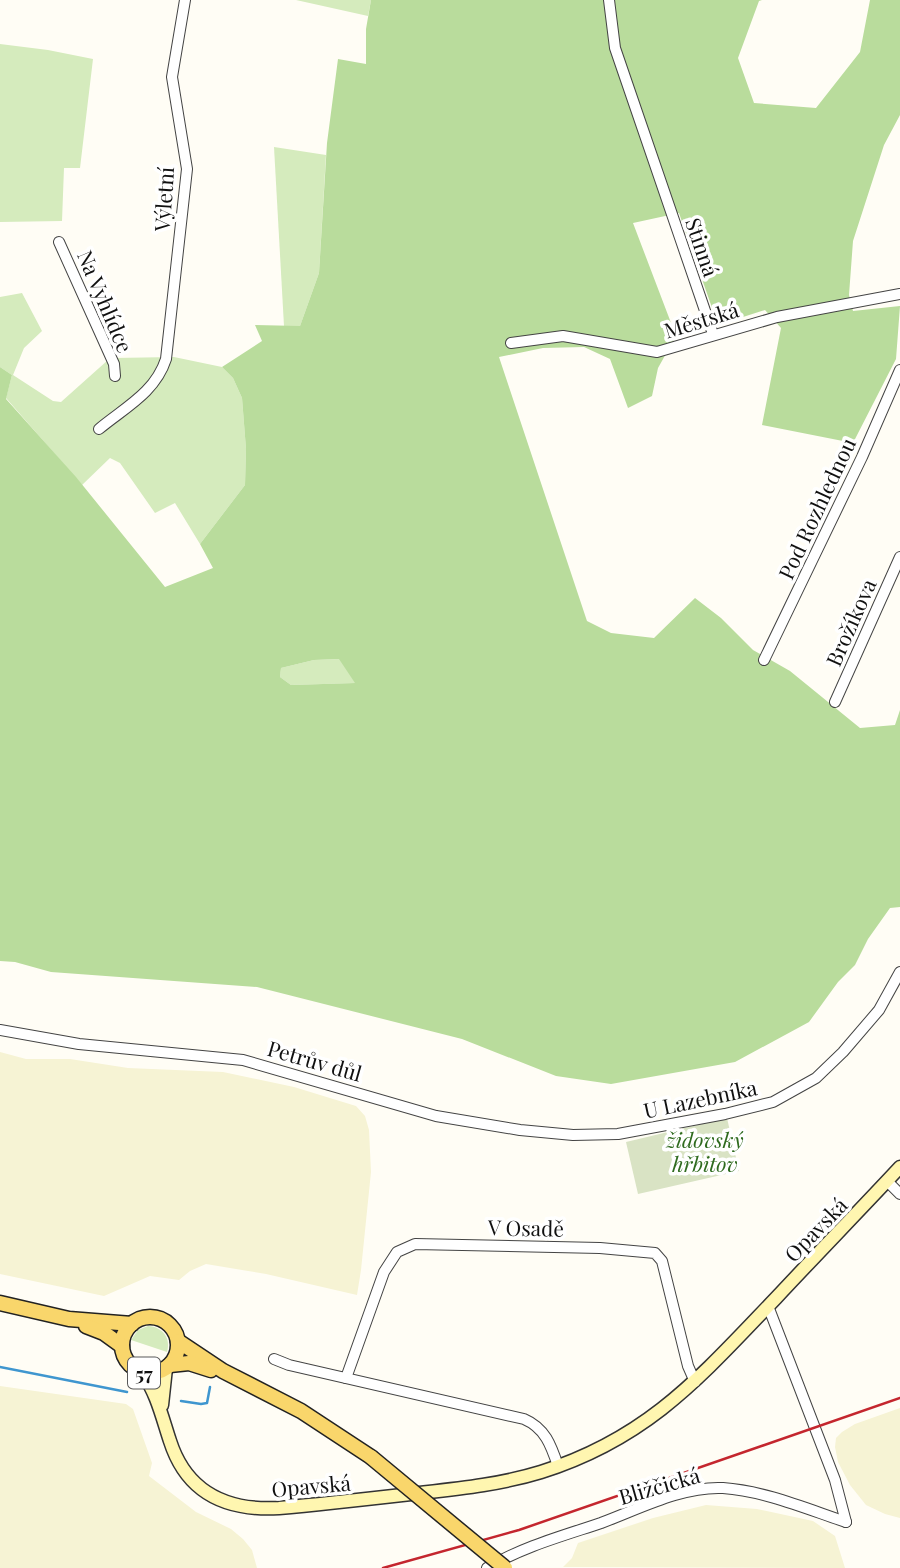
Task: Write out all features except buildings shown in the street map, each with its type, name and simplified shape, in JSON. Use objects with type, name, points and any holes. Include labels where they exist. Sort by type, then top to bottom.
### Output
[{"type":"main road","name":"Opavská","points":[[142,1372],[163,1412],[173,1451],[187,1474],[213,1497],[227,1503],[247,1508],[279,1508],[466,1488],[506,1481],[558,1466],[599,1449],[673,1402],[900,1167]]},
{"type":"main road","name":"57","points":[[0,1303],[69,1319],[132,1324]]},
{"type":"main road","name":"57","points":[[223,1371],[213,1371],[189,1363],[152,1373],[142,1372],[133,1368],[126,1360],[122,1346],[123,1336],[132,1324],[145,1317],[160,1319],[172,1328],[178,1341],[223,1371],[301,1411],[371,1457],[505,1568]]},
{"type":"main road","name":"57","points":[[69,1319],[104,1334],[122,1346]]},
{"type":"main road","name":"57","points":[[168,1367],[175,1357],[178,1341]]},
{"type":"main road","points":[[163,1412],[162,1397],[168,1367]]},
{"type":"street","name":"Výletní","points":[[99,429],[158,380],[166,359],[187,169],[172,77],[185,0]]},
{"type":"street","name":"Stinná","points":[[609,0],[615,48],[713,334]]},
{"type":"street","name":"Na Vyhlídce","points":[[59,242],[114,364],[115,376]]},
{"type":"street","name":"Městská","points":[[512,343],[563,336],[657,352],[777,317],[900,294]]},
{"type":"street","name":"Pod Rozhlednou","points":[[764,660],[862,457],[900,370]]},
{"type":"street","name":"Brožíkova","points":[[835,702],[900,557]]},
{"type":"street","name":"U Lazebníka","points":[[618,1134],[773,1102],[816,1078],[844,1052],[879,1010],[900,972]]},
{"type":"street","name":"Petrův důl","points":[[0,1030],[79,1044],[243,1060],[436,1116],[520,1130],[573,1135],[618,1134]]},
{"type":"street","points":[[887,1181],[900,1194]]},
{"type":"street","name":"V Osadě","points":[[346,1378],[384,1272],[397,1252],[415,1244],[600,1248],[655,1253],[662,1261],[688,1366],[695,1382]]},
{"type":"street","name":"Bližčická","points":[[487,1568],[535,1546],[678,1495],[704,1489],[722,1488],[748,1492],[846,1522],[835,1480],[768,1306]]},
{"type":"street","points":[[274,1359],[289,1365],[527,1421],[545,1434],[558,1466]]},
{"type":"shaded area","points":[[0,1052],[26,1059],[70,1059],[128,1068],[223,1072],[294,1087],[356,1106],[365,1116],[369,1130],[371,1172],[357,1295],[266,1274],[206,1264],[190,1271],[179,1280],[150,1276],[104,1296],[0,1274]]},
{"type":"shaded area","points":[[0,1386],[126,1404],[133,1409],[152,1463],[149,1476],[196,1512],[231,1529],[243,1539],[252,1550],[257,1568],[0,1568]]},
{"type":"shaded area","points":[[900,1408],[900,1518],[866,1505],[850,1485],[838,1462],[835,1447],[836,1438],[855,1424]]},
{"type":"shaded area","points":[[706,1505],[757,1509],[813,1521],[835,1536],[845,1568],[563,1567],[572,1558],[578,1543],[653,1518]]},
{"type":"green space","points":[[296,0],[371,0],[368,16]]},
{"type":"green space","points":[[371,0],[762,0],[759,1],[738,58],[754,103],[816,108],[860,52],[870,0],[900,0],[900,115],[884,145],[853,241],[849,295],[853,311],[900,306],[896,359],[853,443],[762,425],[781,328],[765,310],[718,325],[679,213],[633,223],[676,336],[658,368],[652,396],[628,408],[610,359],[584,347],[543,348],[499,357],[587,621],[611,633],[654,638],[695,598],[721,618],[753,650],[790,671],[860,728],[895,725],[900,710],[900,907],[890,908],[868,939],[855,965],[838,982],[809,1022],[735,1062],[611,1084],[556,1076],[462,1039],[257,987],[51,972],[15,962],[0,961],[0,367],[12,375],[6,399],[76,477],[165,587],[213,568],[200,544],[245,485],[246,449],[242,398],[233,378],[222,367],[262,341],[255,325],[300,326],[319,273],[327,143],[338,59],[366,64],[366,29]],"holes":[[[339,659],[355,683],[291,685],[280,677],[281,668],[314,660]]]},
{"type":"green space","points":[[0,44],[93,59],[80,168],[64,168],[62,221],[0,222]]},
{"type":"green space","points":[[274,147],[326,155],[319,273],[300,326],[284,326]]},
{"type":"green space","points":[[22,293],[42,331],[24,348],[13,375],[53,401],[61,402],[108,360],[114,358],[174,357],[222,367],[233,378],[242,398],[246,449],[245,485],[200,544],[175,503],[155,513],[120,463],[110,458],[82,485],[6,398],[12,375],[0,367],[0,297]]},
{"type":"green space","points":[[340,659],[356,683],[291,685],[280,677],[281,668],[314,660]]},
{"type":"green space","name":"židovský hřbitov","points":[[727,1118],[739,1171],[638,1194],[626,1142]]},
{"type":"green space","points":[[148,1326],[165,1334],[167,1352],[131,1340],[138,1330]]},
{"type":"waterway","points":[[0,1367],[127,1392]]},
{"type":"waterway","points":[[181,1401],[207,1403],[210,1387]]},
{"type":"railway","points":[[383,1568],[519,1530],[900,1398]]}]
